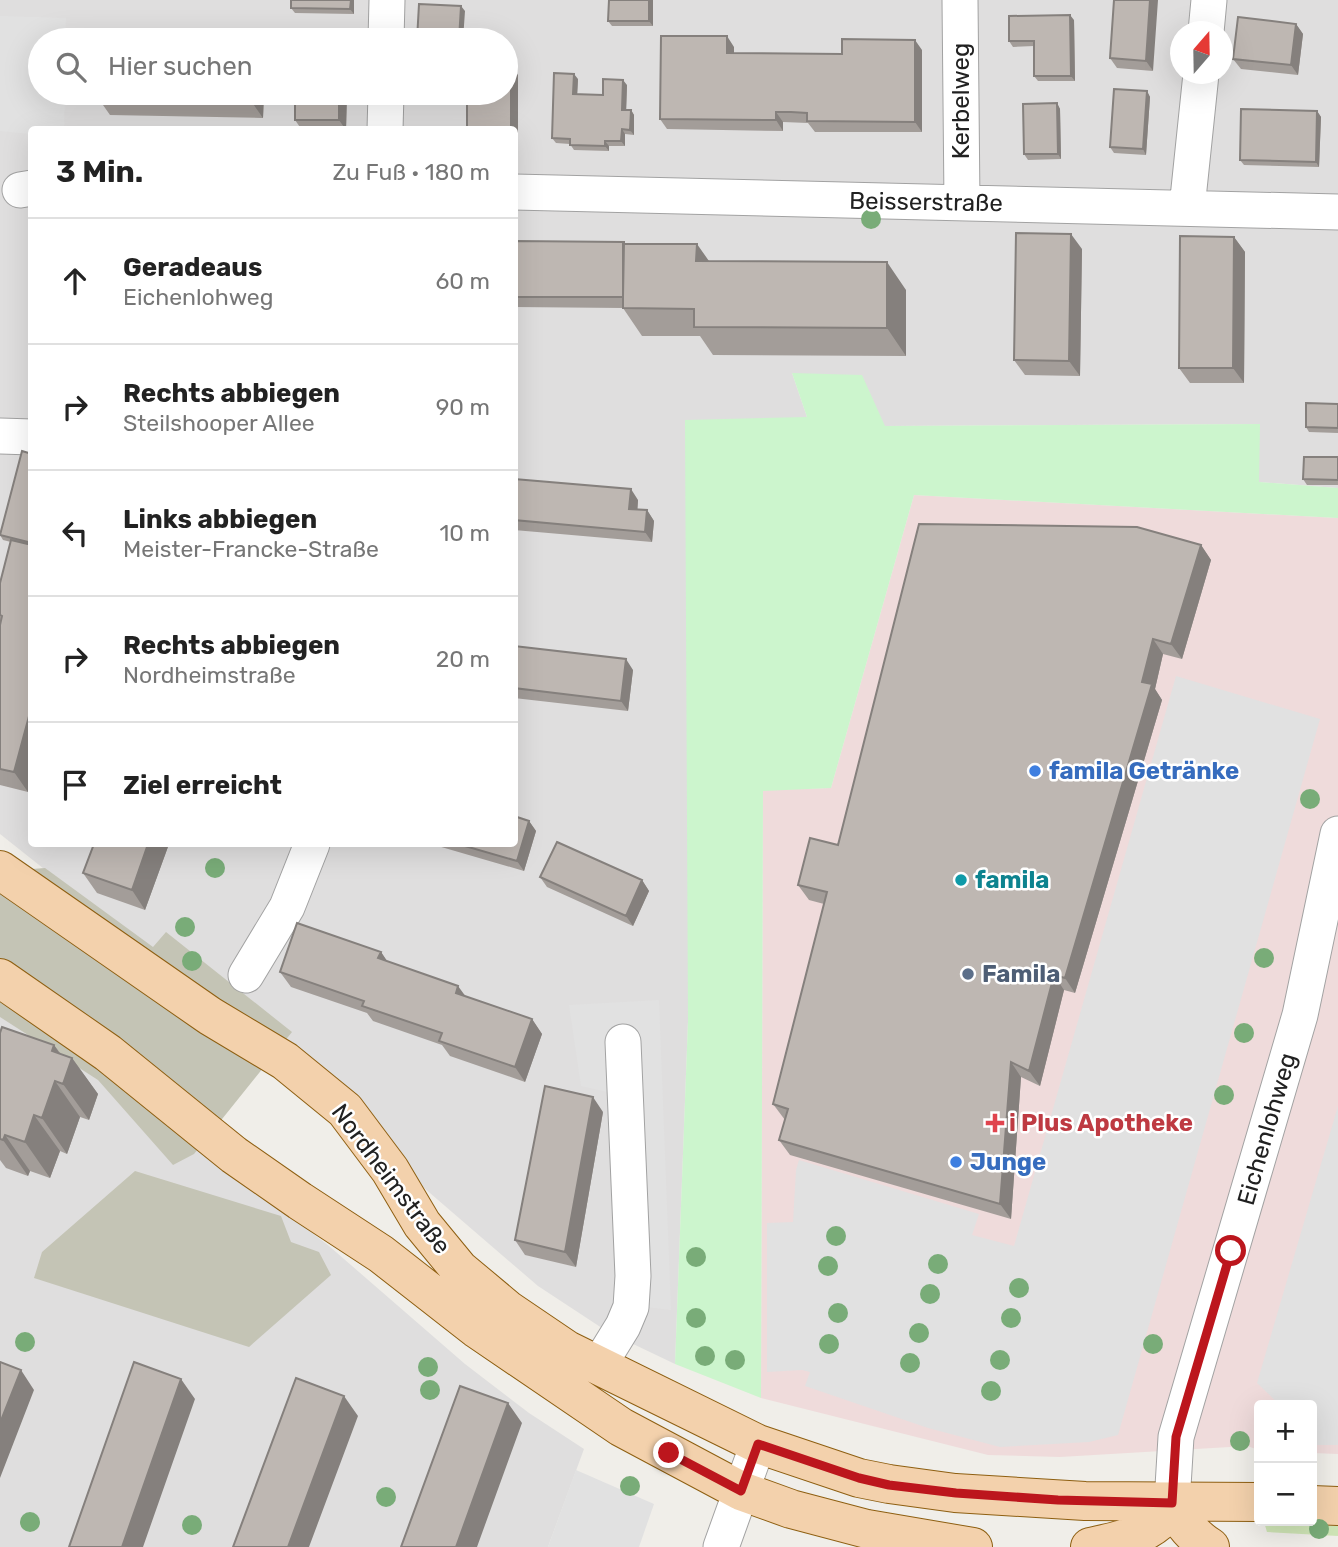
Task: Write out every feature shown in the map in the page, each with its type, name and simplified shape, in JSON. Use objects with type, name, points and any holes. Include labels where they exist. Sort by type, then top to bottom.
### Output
[{"type":"main road","name":"Nordheimstraße","points":[[0,870],[199,1009],[285,1061],[345,1110],[390,1170],[422,1224],[459,1269],[508,1310],[567,1350],[758,1444],[859,1478],[889,1485],[1036,1498],[1172,1503],[1254,1502]]},
{"type":"main road","name":"Nordheimstraße","points":[[0,978],[108,1053],[234,1155],[382,1254],[477,1329],[621,1427],[741,1491],[790,1508],[867,1529],[974,1547]]},
{"type":"main road","points":[[1090,1547],[1154,1527],[1167,1516],[1172,1503]]},
{"type":"main road","points":[[1172,1503],[1185,1525],[1210,1547]]},
{"type":"main road","points":[[1317,1505],[1338,1506]]},
{"type":"street","points":[[386,28],[387,0]]},
{"type":"street","name":"Kerbelweg","points":[[960,0],[962,203]]},
{"type":"street","points":[[1207,21],[1209,0]]},
{"type":"street","points":[[1186,208],[1200,84]]},
{"type":"street","points":[[385,126],[386,105]]},
{"type":"street","name":"Beisserstraße","points":[[518,192],[1338,212]]},
{"type":"street","points":[[0,436],[28,437]]},
{"type":"street","name":"Eichenlohweg","points":[[1172,1503],[1176,1437],[1300,1015],[1325,953],[1338,834]]},
{"type":"street","points":[[246,975],[287,906],[311,847]]},
{"type":"street","points":[[599,1365],[623,1326],[632,1297],[623,1042]]},
{"type":"street","points":[[721,1547],[758,1444]]},
{"type":"shaded area","points":[[0,0],[1338,0],[1338,488],[1259,482],[1259,424],[884,426],[792,373],[807,417],[688,1021],[675,1364],[608,1332],[538,1286],[87,903],[0,834]]},
{"type":"shaded area","points":[[0,16],[66,18],[66,28],[28,28],[28,105],[65,105],[64,126],[28,126],[28,134],[0,131]]},
{"type":"shaded area","points":[[914,495],[1338,518],[1338,1454],[1317,1453],[1317,1400],[1254,1400],[1254,1448],[1247,1446],[1060,1457],[988,1455],[761,1398],[763,790],[831,788]]},
{"type":"shaded area","points":[[1176,676],[1320,719],[1118,1435],[1089,1442],[1000,1447],[928,1428],[805,1386],[810,1372],[767,1372],[767,1223],[793,1222],[799,1160],[979,1214],[972,1235],[1014,1246]]},
{"type":"shaded area","points":[[0,859],[19,870],[45,868],[153,947],[166,932],[292,1032],[194,1154],[173,1165],[98,1080],[0,1017]]},
{"type":"shaded area","points":[[0,997],[51,1029],[329,1246],[465,1364],[529,1413],[584,1449],[548,1547],[0,1547]]},
{"type":"shaded area","points":[[659,1000],[671,1310],[621,1304],[612,1093],[581,1086],[569,1005]]},
{"type":"shaded area","points":[[1338,1106],[1338,1445],[1317,1445],[1317,1400],[1275,1400],[1257,1383]]},
{"type":"shaded area","points":[[135,1171],[281,1216],[291,1242],[319,1252],[331,1275],[249,1347],[34,1278],[42,1252]]},
{"type":"shaded area","points":[[576,1470],[654,1504],[639,1547],[548,1547]]},
{"type":"green space","points":[[792,373],[862,375],[885,426],[1260,424],[1259,482],[1338,488],[1338,518],[914,495],[831,788],[763,791],[761,1398],[675,1364],[688,1021],[685,420],[807,417]]},
{"type":"green space","points":[[1265,1526],[1338,1526],[1338,1536],[1267,1532]]},
{"type":"building","points":[[291,0],[351,0],[350,9],[291,8]]},
{"type":"building","points":[[609,0],[649,0],[649,21],[608,21]]},
{"type":"building","points":[[1114,0],[1150,0],[1146,61],[1110,58]]},
{"type":"building","points":[[419,4],[461,6],[460,28],[418,28]]},
{"type":"building","points":[[1070,15],[1071,76],[1034,76],[1034,41],[1009,41],[1009,16]]},
{"type":"building","points":[[1238,17],[1296,24],[1291,65],[1233,59]]},
{"type":"building","points":[[661,36],[727,36],[727,53],[842,54],[842,39],[915,40],[915,122],[807,121],[807,113],[791,112],[776,112],[776,120],[660,119]]},
{"type":"building","points":[[554,73],[574,74],[573,94],[603,95],[603,79],[623,80],[622,110],[631,110],[630,130],[622,129],[621,141],[605,141],[605,146],[570,145],[570,139],[552,138]]},
{"type":"building","points":[[1114,89],[1147,91],[1143,149],[1110,147]]},
{"type":"building","points":[[1057,103],[1058,154],[1024,154],[1023,104]]},
{"type":"building","points":[[295,105],[339,105],[339,120],[295,120]]},
{"type":"building","points":[[467,105],[511,105],[511,126],[467,126]]},
{"type":"building","points":[[1241,109],[1317,111],[1316,162],[1240,160]]},
{"type":"building","points":[[1016,233],[1071,234],[1069,361],[1014,360]]},
{"type":"building","points":[[1180,236],[1234,237],[1233,368],[1179,368]]},
{"type":"building","points":[[518,241],[624,242],[623,297],[518,297]]},
{"type":"building","points":[[623,244],[697,244],[696,261],[887,262],[887,328],[694,327],[694,309],[623,308]]},
{"type":"building","points":[[1306,403],[1338,404],[1338,428],[1306,427]]},
{"type":"building","points":[[22,451],[28,453],[28,542],[0,535]]},
{"type":"building","points":[[1304,457],[1338,457],[1338,480],[1303,479]]},
{"type":"building","points":[[518,479],[631,489],[629,509],[647,510],[645,532],[518,520]]},
{"type":"building","name":"famila","points":[[919,524],[1137,527],[1201,545],[1171,644],[1153,639],[1142,682],[1152,684],[1065,978],[1054,975],[1029,1071],[1011,1062],[1000,1204],[779,1140],[788,1109],[773,1104],[827,892],[798,885],[810,838],[838,845]]},
{"type":"building","points":[[11,540],[28,544],[28,720],[14,772],[0,769],[0,583]]},
{"type":"building","points":[[518,646],[626,659],[621,701],[518,688]]},
{"type":"building","points":[[518,817],[529,821],[517,861],[468,847],[518,847]]},
{"type":"building","points":[[557,842],[642,880],[626,916],[540,877]]},
{"type":"building","points":[[93,847],[147,847],[132,890],[83,873]]},
{"type":"building","points":[[297,923],[381,952],[378,958],[458,986],[456,993],[532,1019],[515,1067],[439,1041],[442,1033],[362,1006],[364,1001],[280,972]]},
{"type":"building","points":[[2,1027],[54,1045],[52,1051],[72,1058],[63,1084],[55,1081],[42,1118],[34,1115],[25,1142],[5,1135],[3,1140],[0,1139]]},
{"type":"building","points":[[545,1086],[593,1097],[565,1252],[515,1240]]},
{"type":"building","points":[[0,1362],[21,1370],[0,1423]]},
{"type":"building","points":[[134,1362],[181,1379],[122,1547],[69,1547]]},
{"type":"building","points":[[296,1378],[344,1396],[288,1547],[233,1547]]},
{"type":"building","points":[[460,1386],[508,1403],[456,1547],[401,1547]]},
{"type":"place","name":"famila Getränke","points":[[1035,771]]},
{"type":"place","name":"famila","points":[[961,880]]},
{"type":"place","name":"Famila","points":[[968,974]]},
{"type":"place","name":"i Plus Apotheke","points":[[995,1123]]},
{"type":"place","name":"Junge","points":[[956,1162]]},
{"type":"route","points":[[669,1453],[741,1491],[758,1444],[859,1478],[889,1485],[1058,1500],[1172,1503],[1176,1437],[1231,1251]]}]
